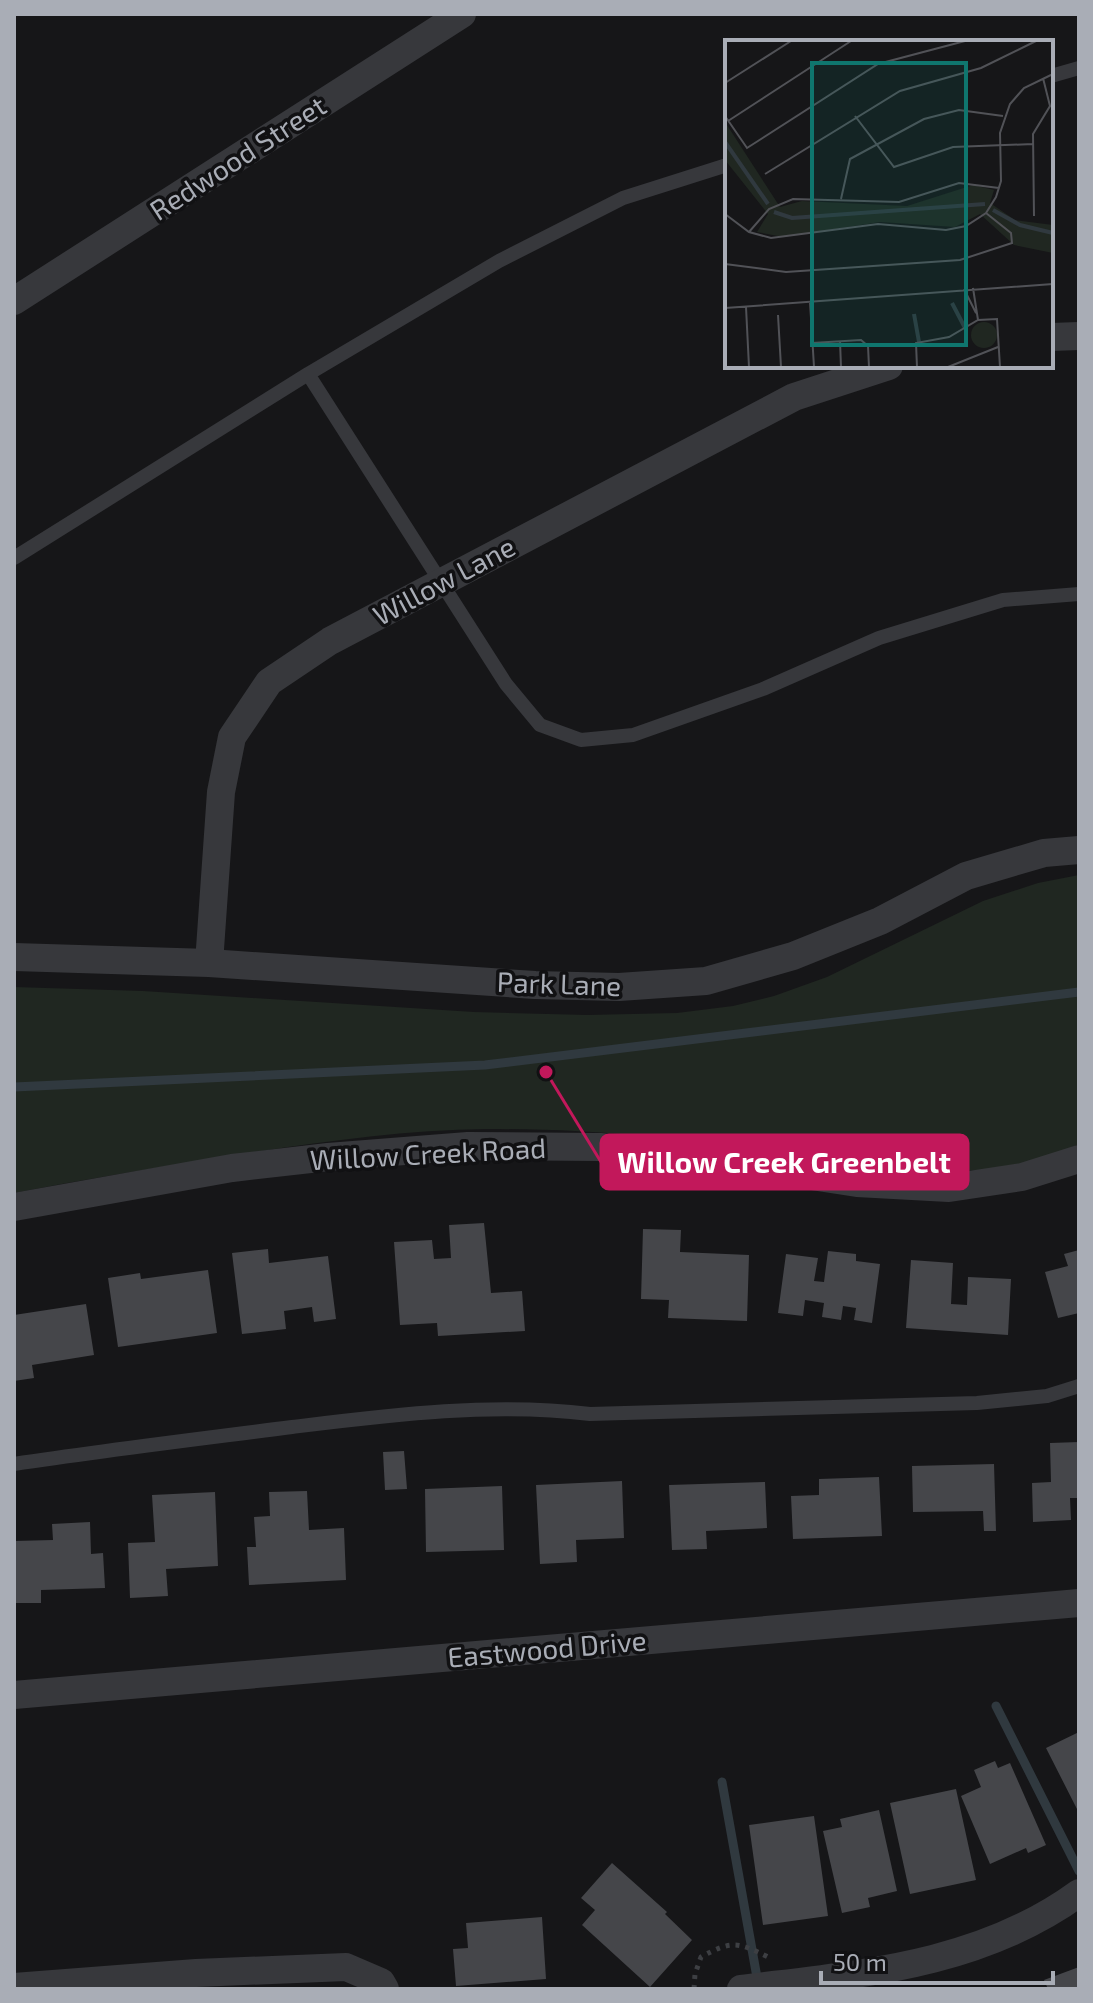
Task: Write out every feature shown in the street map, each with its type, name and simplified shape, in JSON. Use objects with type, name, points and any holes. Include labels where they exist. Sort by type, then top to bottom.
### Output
[{"type":"street","name":"Redwood Street","points":[[14,301],[462,14]]},
{"type":"street","points":[[1053,337],[1079,336]]},
{"type":"street","name":"Willow Lane","points":[[209,963],[221,792],[232,737],[269,682],[330,641],[794,397],[883,368]]},
{"type":"street","name":"Park Lane","points":[[14,957],[209,963],[535,985],[619,987],[706,981],[793,956],[865,927],[966,876],[1044,853],[1079,850]]},
{"type":"street","name":"Willow Creek Road","points":[[14,1207],[232,1168],[468,1146],[600,1147],[857,1183],[949,1188],[1022,1177],[1079,1159]]},
{"type":"street","name":"Eastwood Drive","points":[[14,1695],[1079,1603]]},
{"type":"street","points":[[741,1989],[928,1961],[972,1949],[1042,1917],[1079,1893]]},
{"type":"street","points":[[14,1987],[196,1981],[346,1967],[381,1982],[385,1989]]},
{"type":"lane","points":[[1053,75],[1079,68]]},
{"type":"lane","points":[[14,558],[308,374],[499,261],[623,198],[725,166]]},
{"type":"lane","points":[[308,374],[506,684],[540,725],[581,740],[633,735],[763,689],[879,638],[1003,600],[1079,594]]},
{"type":"lane","points":[[14,1464],[360,1419],[447,1412],[540,1408],[605,1413],[977,1403],[1047,1396],[1079,1386]]},
{"type":"path","points":[[694,1989],[701,1957],[719,1947],[735,1943],[767,1957],[778,1955]]},
{"type":"shaded area","points":[[1079,875],[1079,1144],[1049,1157],[988,1170],[925,1170],[630,1135],[548,1130],[453,1130],[284,1148],[14,1193],[14,987],[143,991],[474,1012],[587,1015],[677,1013],[733,1006],[774,996],[827,977],[983,901],[1038,883]]},
{"type":"building","points":[[484,1223],[491,1293],[522,1291],[525,1331],[438,1336],[437,1323],[400,1325],[394,1242],[432,1240],[434,1259],[451,1258],[449,1225]]},
{"type":"building","points":[[643,1229],[681,1230],[680,1252],[749,1255],[747,1321],[668,1318],[669,1300],[641,1299]]},
{"type":"building","points":[[268,1249],[269,1263],[328,1256],[336,1319],[314,1322],[312,1307],[284,1311],[286,1329],[242,1334],[232,1253]]},
{"type":"building","points":[[1079,1250],[1079,1313],[1058,1318],[1045,1272],[1068,1266],[1064,1254]]},
{"type":"building","points":[[828,1251],[856,1254],[856,1261],[880,1264],[872,1323],[854,1320],[856,1308],[843,1306],[841,1320],[822,1317],[824,1303],[805,1300],[803,1316],[778,1313],[786,1254],[818,1258],[814,1281],[824,1282]]},
{"type":"building","points":[[911,1260],[953,1263],[951,1304],[967,1305],[968,1277],[1011,1279],[1008,1335],[906,1328]]},
{"type":"building","points":[[208,1270],[217,1333],[118,1347],[108,1278],[140,1273],[141,1279]]},
{"type":"building","points":[[86,1304],[94,1355],[32,1365],[34,1378],[14,1381],[14,1315]]},
{"type":"building","points":[[1079,1442],[1079,1498],[1070,1498],[1071,1520],[1033,1522],[1032,1483],[1051,1482],[1050,1443]]},
{"type":"building","points":[[404,1451],[407,1489],[385,1490],[383,1452]]},
{"type":"building","points":[[994,1464],[996,1531],[984,1531],[983,1511],[913,1512],[912,1466]]},
{"type":"building","points":[[879,1477],[882,1536],[793,1539],[791,1496],[819,1495],[819,1479]]},
{"type":"building","points":[[622,1481],[624,1538],[576,1540],[577,1562],[540,1564],[536,1485]]},
{"type":"building","points":[[765,1482],[767,1528],[706,1531],[707,1549],[672,1550],[669,1485]]},
{"type":"building","points":[[502,1486],[504,1550],[426,1552],[425,1489]]},
{"type":"building","points":[[307,1491],[309,1530],[344,1528],[346,1580],[249,1585],[247,1547],[256,1547],[254,1517],[270,1516],[269,1492]]},
{"type":"building","points":[[215,1492],[218,1566],[166,1569],[168,1596],[130,1598],[128,1543],[155,1542],[152,1495]]},
{"type":"building","points":[[90,1522],[91,1554],[103,1553],[105,1588],[41,1590],[41,1603],[14,1603],[14,1541],[53,1540],[52,1524]]},
{"type":"building","points":[[1079,1732],[1079,1813],[1046,1748]]},
{"type":"building","points":[[995,1761],[998,1768],[1010,1763],[1046,1845],[1028,1853],[1026,1848],[990,1864],[961,1796],[981,1787],[974,1770]]},
{"type":"building","points":[[956,1789],[976,1880],[910,1894],[890,1803]]},
{"type":"building","points":[[879,1810],[897,1891],[868,1898],[870,1907],[842,1913],[823,1831],[842,1827],[840,1819]]},
{"type":"building","points":[[814,1816],[828,1916],[763,1925],[749,1825]]},
{"type":"building","points":[[612,1863],[667,1912],[665,1914],[692,1940],[650,1987],[582,1925],[595,1910],[581,1898]]},
{"type":"building","points":[[542,1917],[546,1979],[456,1986],[453,1949],[468,1948],[466,1923]]},
{"type":"building","points":[[1079,1967],[1079,1989],[1048,1989],[1044,1980]]},
{"type":"waterway","points":[[14,1087],[485,1065],[1079,992]]},
{"type":"waterway","points":[[996,1706],[1079,1871]]},
{"type":"waterway","points":[[722,1782],[758,1983]]},
{"type":"place","name":"Willow Creek Greenbelt","points":[[546,1072]]}]
